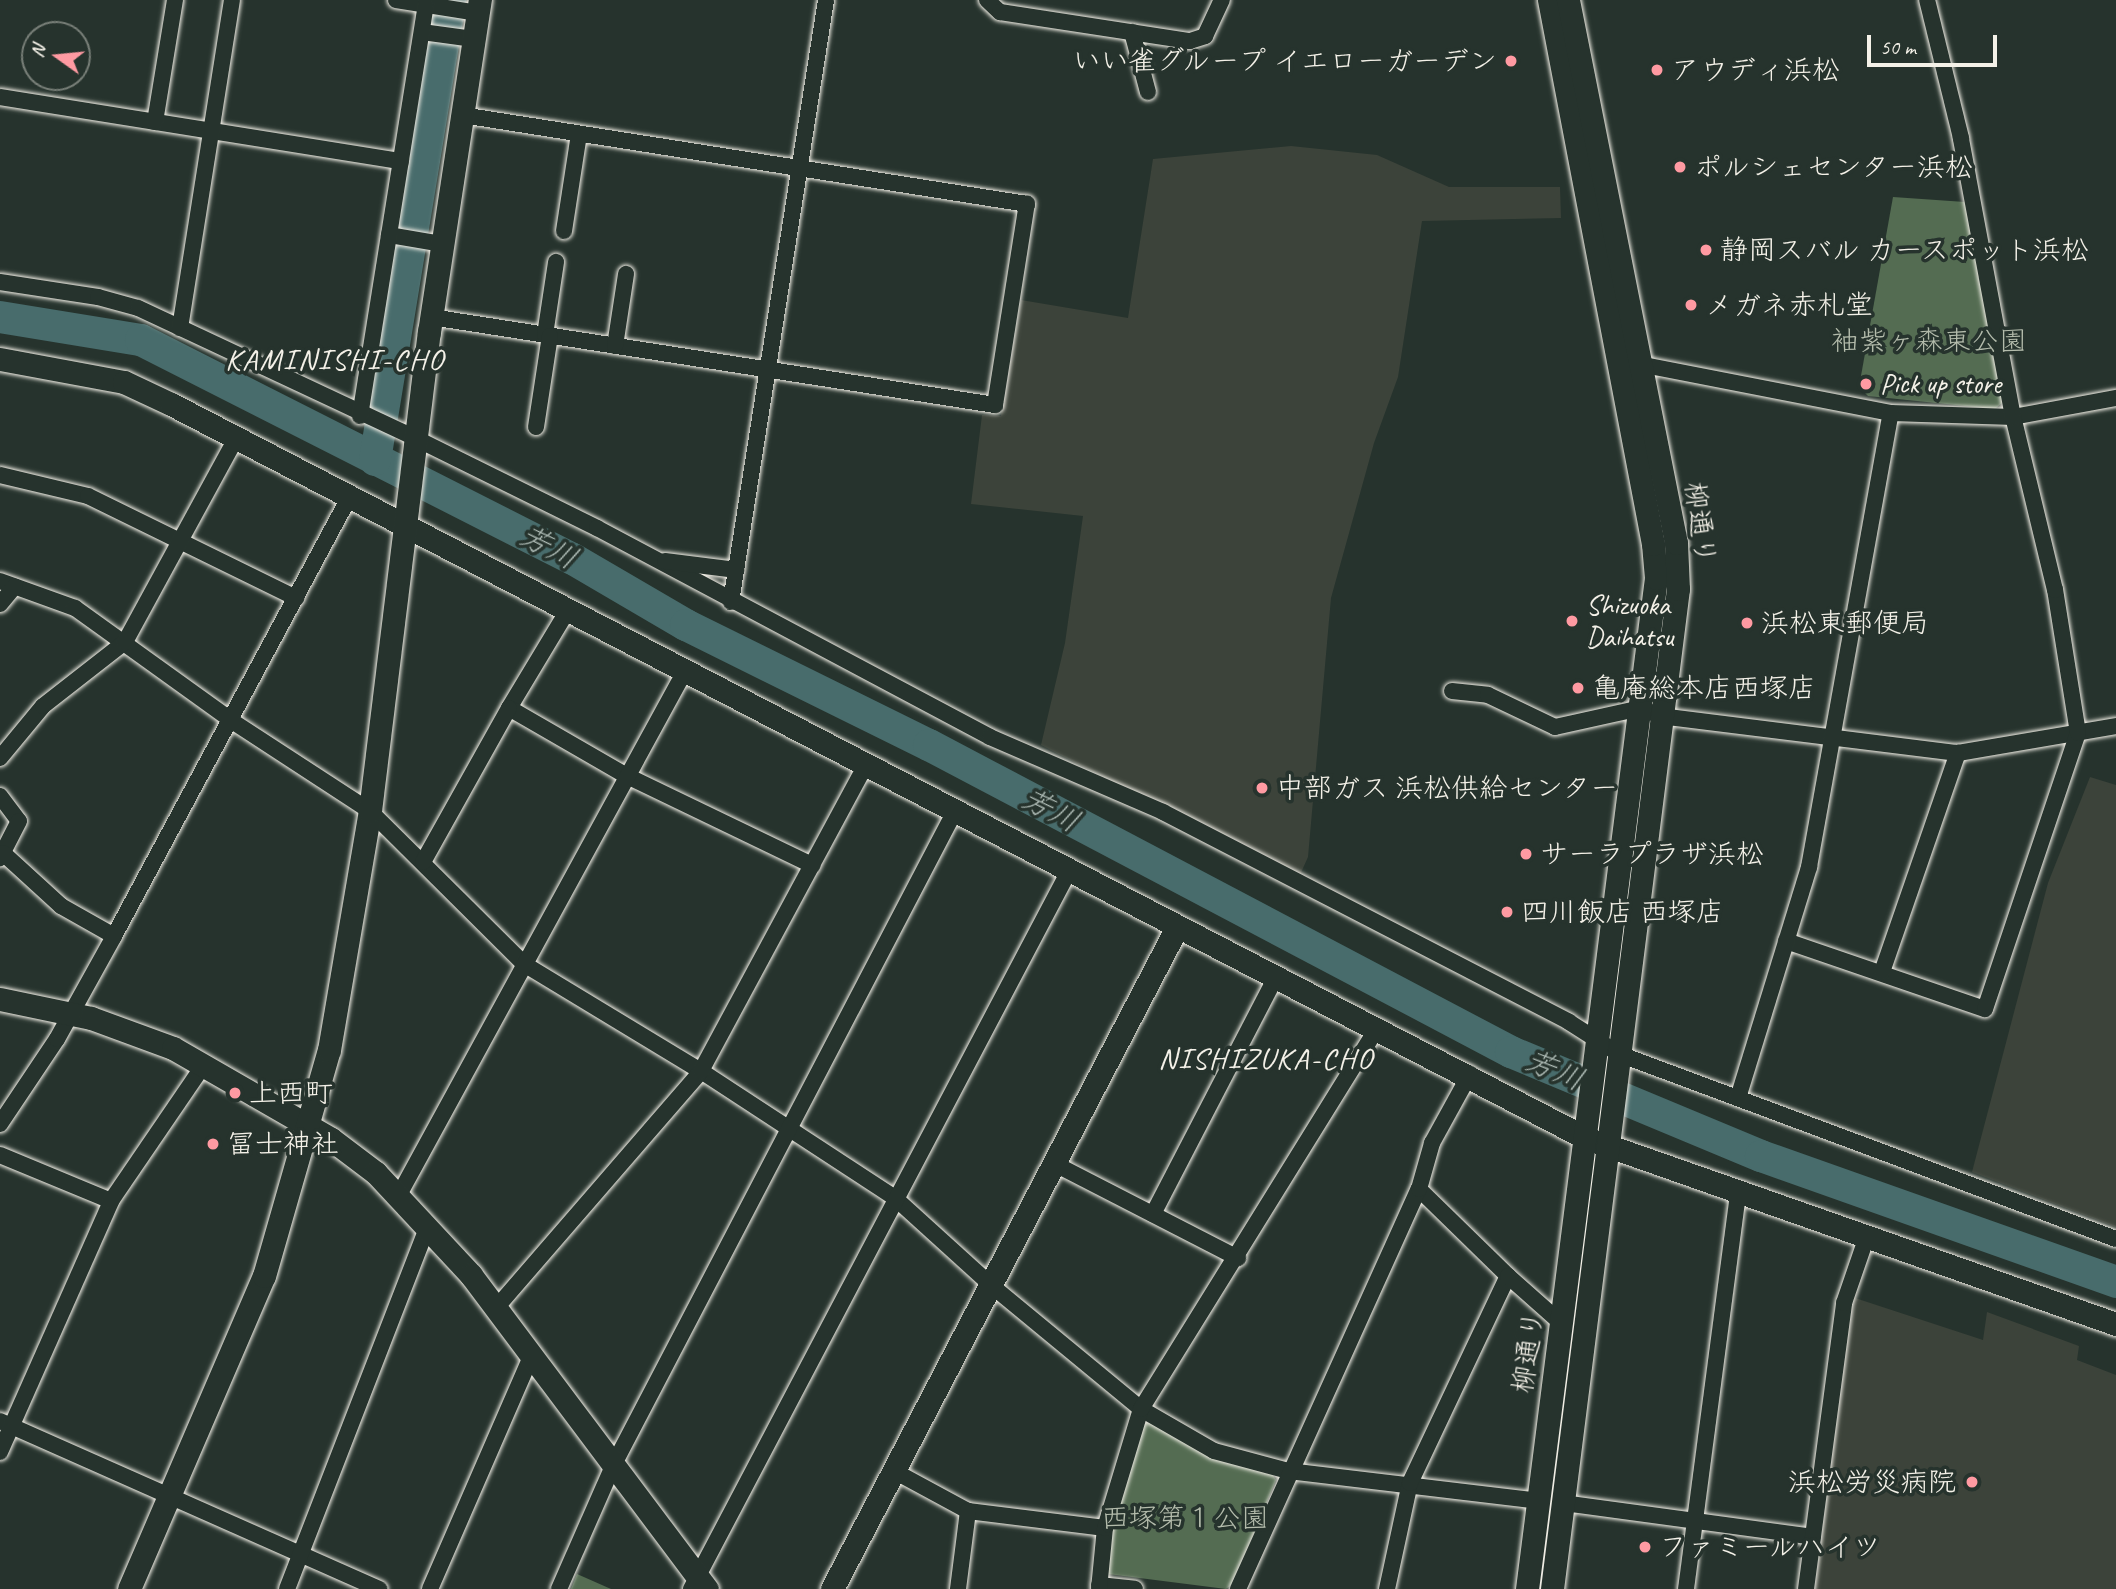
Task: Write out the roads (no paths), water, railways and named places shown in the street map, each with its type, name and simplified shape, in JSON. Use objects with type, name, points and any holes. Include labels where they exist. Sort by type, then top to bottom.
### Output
[{"type":"street","points":[[155,121],[174,0]]},
{"type":"street","points":[[180,328],[232,0]]},
{"type":"street","points":[[129,1589],[264,1276],[310,1127],[338,1006],[370,811],[407,517],[409,440],[431,317],[432,243],[462,115],[465,38],[474,8],[431,6],[396,0]]},
{"type":"street","points":[[731,601],[826,0]]},
{"type":"street","points":[[987,0],[1000,12],[1198,40],[1210,29],[1222,0]]},
{"type":"street","name":"柳通り","points":[[1549,0],[1653,544],[1654,607],[1650,712]]},
{"type":"street","name":"柳通り","points":[[1527,1589],[1562,1324],[1597,1135],[1609,1051],[1650,712],[1678,566],[1568,0]]},
{"type":"street","points":[[1786,942],[1882,972],[1985,1009],[2078,733],[2055,590],[2012,417],[1961,138],[1927,0]]},
{"type":"street","points":[[366,418],[393,236],[401,161],[431,6]]},
{"type":"street","points":[[426,32],[465,38]]},
{"type":"street","points":[[1132,32],[1148,92]]},
{"type":"street","points":[[0,97],[401,161]]},
{"type":"street","points":[[431,317],[995,405],[1027,204],[462,115]]},
{"type":"street","points":[[564,231],[579,134]]},
{"type":"street","points":[[393,236],[432,243]]},
{"type":"street","points":[[536,426],[556,262]]},
{"type":"street","points":[[615,346],[626,274]]},
{"type":"street","points":[[0,282],[118,302],[180,328],[655,560],[990,737],[1163,812],[1609,1051],[2116,1239]]},
{"type":"street","points":[[0,359],[124,382],[349,498],[407,517],[568,610],[865,767],[1070,869],[1177,927],[1597,1135],[1738,1194],[2116,1324]]},
{"type":"street","points":[[1639,364],[1891,413],[2012,417],[2116,398]]},
{"type":"street","points":[[1738,1098],[1809,867],[1891,413]]},
{"type":"street","points":[[0,758],[43,706],[125,642],[236,438]]},
{"type":"street","points":[[0,475],[88,496],[296,598]]},
{"type":"street","points":[[0,1124],[71,1013],[114,936],[232,721],[349,498]]},
{"type":"street","points":[[655,560],[736,570]]},
{"type":"street","points":[[0,604],[8,583],[67,603],[232,721],[370,811],[524,964],[701,1071],[788,1131],[895,1198],[992,1286],[1141,1409],[1214,1451],[1288,1471],[1410,1483],[1538,1501]]},
{"type":"street","points":[[423,862],[509,708],[568,610]]},
{"type":"street","points":[[400,1193],[625,775],[685,671]]},
{"type":"street","points":[[1452,691],[1488,695],[1555,727],[1650,712],[1832,741],[1958,754],[2116,726]]},
{"type":"street","points":[[509,708],[625,775],[812,865]]},
{"type":"street","points":[[1882,972],[1958,754]]},
{"type":"street","points":[[496,1308],[701,1071],[865,767]]},
{"type":"street","points":[[0,796],[19,816],[1,856],[61,906],[114,936]]},
{"type":"street","points":[[559,1589],[614,1464],[955,811]]},
{"type":"street","points":[[0,999],[71,1013],[136,1033],[203,1066],[310,1127],[400,1193],[532,1354],[614,1464],[698,1584],[895,1198],[1070,869]]},
{"type":"street","points":[[832,1589],[1177,927]]},
{"type":"street","points":[[1153,1214],[1277,975]]},
{"type":"street","points":[[1135,1589],[1099,1587],[1105,1528],[1141,1409],[1238,1258],[1378,1027]]},
{"type":"street","points":[[0,1452],[6,1424],[111,1201],[203,1066]]},
{"type":"street","points":[[1238,1589],[1288,1471],[1419,1189],[1432,1143],[1470,1074]]},
{"type":"street","name":"柳通り","points":[[1552,1589],[1563,1503],[1597,1135]]},
{"type":"street","points":[[0,1155],[111,1201]]},
{"type":"street","points":[[1055,1164],[1238,1258]]},
{"type":"street","points":[[1419,1189],[1508,1276],[1562,1324]]},
{"type":"street","points":[[1686,1589],[1738,1194]]},
{"type":"street","points":[[287,1589],[304,1553],[428,1226]]},
{"type":"street","points":[[1806,1589],[1844,1303],[1866,1239]]},
{"type":"street","points":[[1387,1589],[1410,1483],[1508,1276]]},
{"type":"street","points":[[429,1589],[532,1354]]},
{"type":"street","points":[[6,1424],[170,1498],[304,1553],[380,1589]]},
{"type":"street","points":[[894,1471],[968,1511],[1105,1528]]},
{"type":"street","points":[[1563,1503],[1812,1537]]},
{"type":"street","points":[[958,1589],[968,1511]]},
{"type":"waterway","points":[[375,460],[450,0]]},
{"type":"waterway","name":"芳川","points":[[0,317],[141,340],[573,559],[686,625],[929,745],[1511,1052],[1761,1156],[2116,1282]]},
{"type":"place","name":"いい雀グループ イエローガーデン","points":[[1511,61]]},
{"type":"place","name":"アウディ浜松","points":[[1657,70]]},
{"type":"place","name":"ポルシェセンター浜松","points":[[1680,167]]},
{"type":"place","name":"静岡スバル カースポット浜松","points":[[1706,250]]},
{"type":"place","name":"メガネ赤札堂","points":[[1691,305]]},
{"type":"place","name":"Pick up store","points":[[1866,384]]},
{"type":"place","name":"Shizuoka Daihatsu","points":[[1572,621]]},
{"type":"place","name":"浜松東郵便局","points":[[1747,623]]},
{"type":"place","name":"亀庵総本店西塚店","points":[[1578,688]]},
{"type":"place","name":"中部ガス 浜松供給センター","points":[[1262,788]]},
{"type":"place","name":"サーラプラザ浜松","points":[[1526,854]]},
{"type":"place","name":"四川飯店 西塚店","points":[[1507,912]]},
{"type":"place","name":"上西町","points":[[235,1093]]},
{"type":"place","name":"冨士神社","points":[[213,1144]]},
{"type":"place","name":"浜松労災病院","points":[[1972,1482]]},
{"type":"place","name":"ファミールハイツ","points":[[1645,1547]]},
{"type":"district","name":"KAMINISHI-CHO","points":[[335,359]]},
{"type":"district","name":"NISHIZUKA-CHO","points":[[1266,1058]]},
{"type":"park label","name":"袖紫ヶ森東公園","points":[[1929,341]]},
{"type":"park label","name":"西塚第１公園","points":[[1185,1518]]}]
